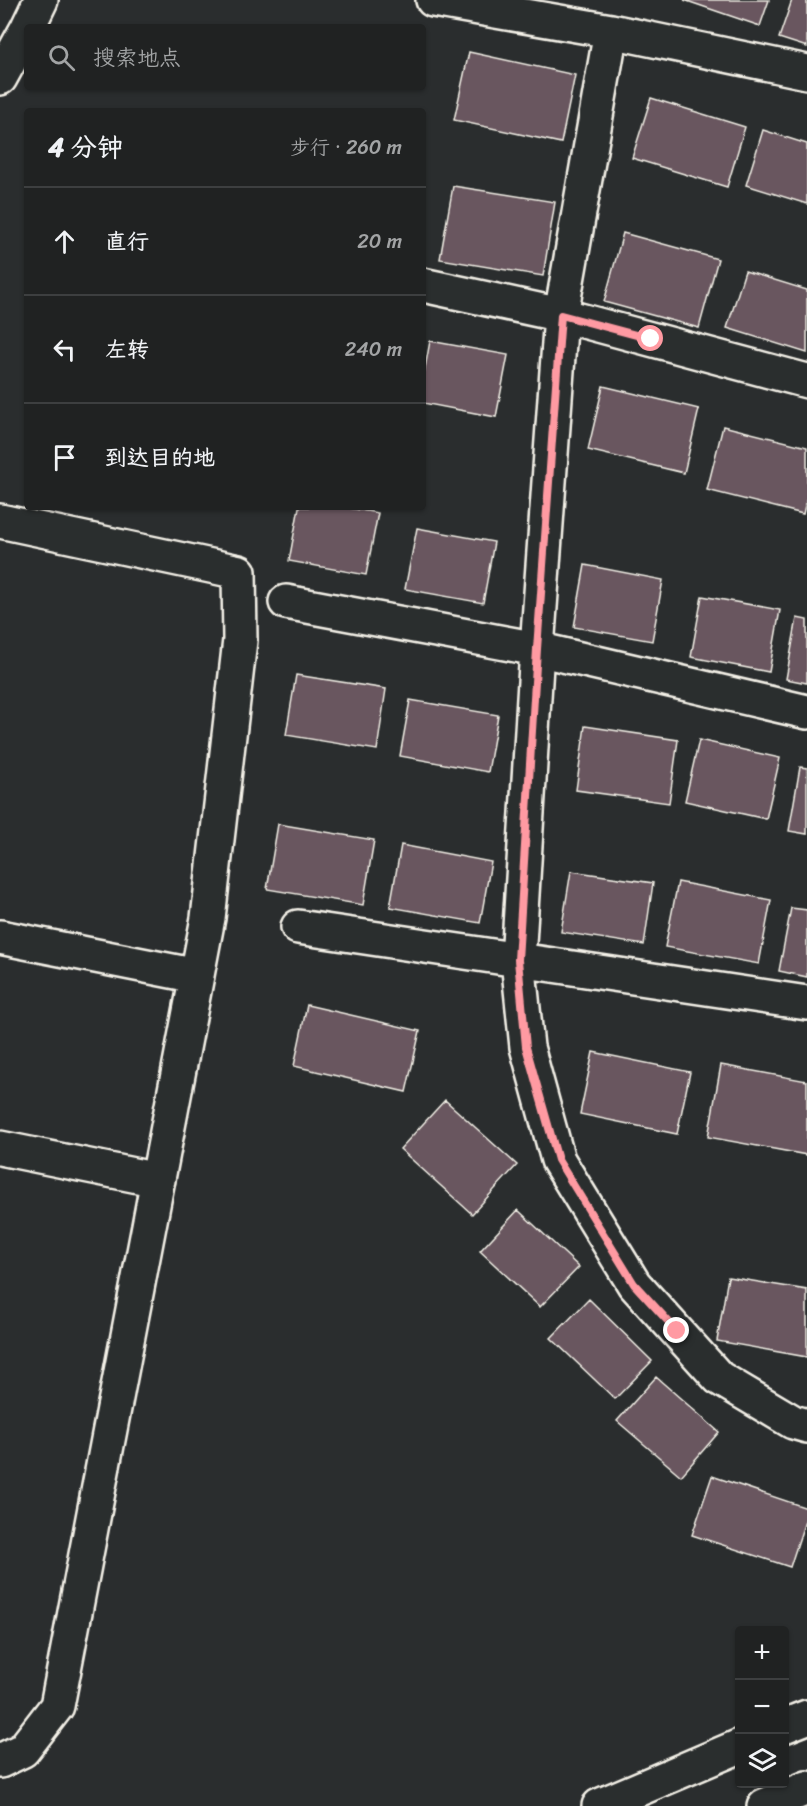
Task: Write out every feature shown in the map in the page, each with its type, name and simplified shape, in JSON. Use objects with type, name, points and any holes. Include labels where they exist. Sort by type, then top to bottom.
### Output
[{"type":"street","points":[[30,24],[41,0]]},
{"type":"street","points":[[433,0],[612,31],[807,72]]},
{"type":"street","points":[[612,31],[561,315],[518,960],[526,1047],[558,1160],[634,1284],[719,1378],[793,1422],[807,1426]]},
{"type":"street","points":[[0,78],[24,35]]},
{"type":"street","points":[[426,286],[561,315],[807,381]]},
{"type":"street","points":[[0,521],[239,572],[240,640],[208,918],[57,1706],[23,1750],[0,1761]]},
{"type":"street","points":[[286,602],[537,649],[807,712]]},
{"type":"street","points":[[298,927],[807,1003]]},
{"type":"street","points":[[0,936],[197,976]]},
{"type":"street","points":[[0,1148],[158,1180]]},
{"type":"street","points":[[789,1724],[807,1717]]},
{"type":"street","points":[[599,1806],[735,1748]]},
{"type":"street","points":[[764,1806],[807,1788]]},
{"type":"building","points":[[684,0],[769,0],[760,26]]},
{"type":"building","points":[[792,0],[807,0],[807,47],[779,38]]},
{"type":"building","points":[[469,52],[575,75],[561,143],[454,120]]},
{"type":"building","points":[[651,98],[745,127],[727,187],[632,158]]},
{"type":"building","points":[[763,130],[807,144],[807,204],[746,185]]},
{"type":"building","points":[[453,186],[555,202],[543,276],[440,259]]},
{"type":"building","points":[[623,233],[718,259],[699,328],[604,302]]},
{"type":"building","points":[[745,271],[807,290],[807,353],[727,328]]},
{"type":"building","points":[[430,341],[508,355],[496,417],[426,404],[426,363]]},
{"type":"building","points":[[603,386],[699,409],[684,473],[588,450]]},
{"type":"building","points":[[723,426],[807,447],[807,497],[803,514],[707,490]]},
{"type":"building","points":[[298,510],[360,510],[378,513],[366,575],[289,561]]},
{"type":"building","points":[[417,528],[494,542],[483,603],[405,589]]},
{"type":"building","points":[[585,565],[663,580],[652,641],[574,627]]},
{"type":"building","points":[[702,596],[780,610],[769,672],[691,657]]},
{"type":"building","points":[[797,618],[807,620],[807,683],[786,679]]},
{"type":"building","points":[[296,675],[386,689],[377,750],[286,735]]},
{"type":"building","points":[[410,700],[498,715],[488,772],[400,756]]},
{"type":"building","points":[[585,726],[678,740],[669,803],[576,790]]},
{"type":"building","points":[[699,740],[780,758],[766,819],[685,801]]},
{"type":"building","points":[[800,767],[807,768],[807,834],[789,831]]},
{"type":"building","points":[[278,824],[374,840],[363,905],[267,889]]},
{"type":"building","points":[[401,845],[491,862],[480,923],[390,907]]},
{"type":"building","points":[[571,871],[653,883],[644,945],[561,932]]},
{"type":"building","points":[[678,882],[771,900],[759,964],[665,947]]},
{"type":"building","points":[[791,908],[807,910],[807,977],[779,971]]},
{"type":"building","points":[[307,1005],[420,1031],[406,1092],[294,1066]]},
{"type":"building","points":[[593,1052],[690,1072],[677,1134],[580,1114]]},
{"type":"building","points":[[721,1065],[807,1081],[807,1155],[708,1137]]},
{"type":"building","points":[[445,1100],[517,1165],[472,1214],[400,1149]]},
{"type":"building","points":[[518,1210],[579,1267],[540,1307],[480,1251]]},
{"type":"building","points":[[728,1277],[807,1290],[807,1357],[717,1341]]},
{"type":"building","points":[[589,1299],[652,1361],[615,1399],[551,1338]]},
{"type":"building","points":[[656,1377],[719,1432],[681,1476],[617,1421]]},
{"type":"building","points":[[712,1476],[807,1508],[807,1515],[790,1567],[692,1535]]},
{"type":"route","points":[[651,339],[561,315],[537,649],[518,968],[526,1047],[558,1160],[634,1284],[677,1331]]}]
